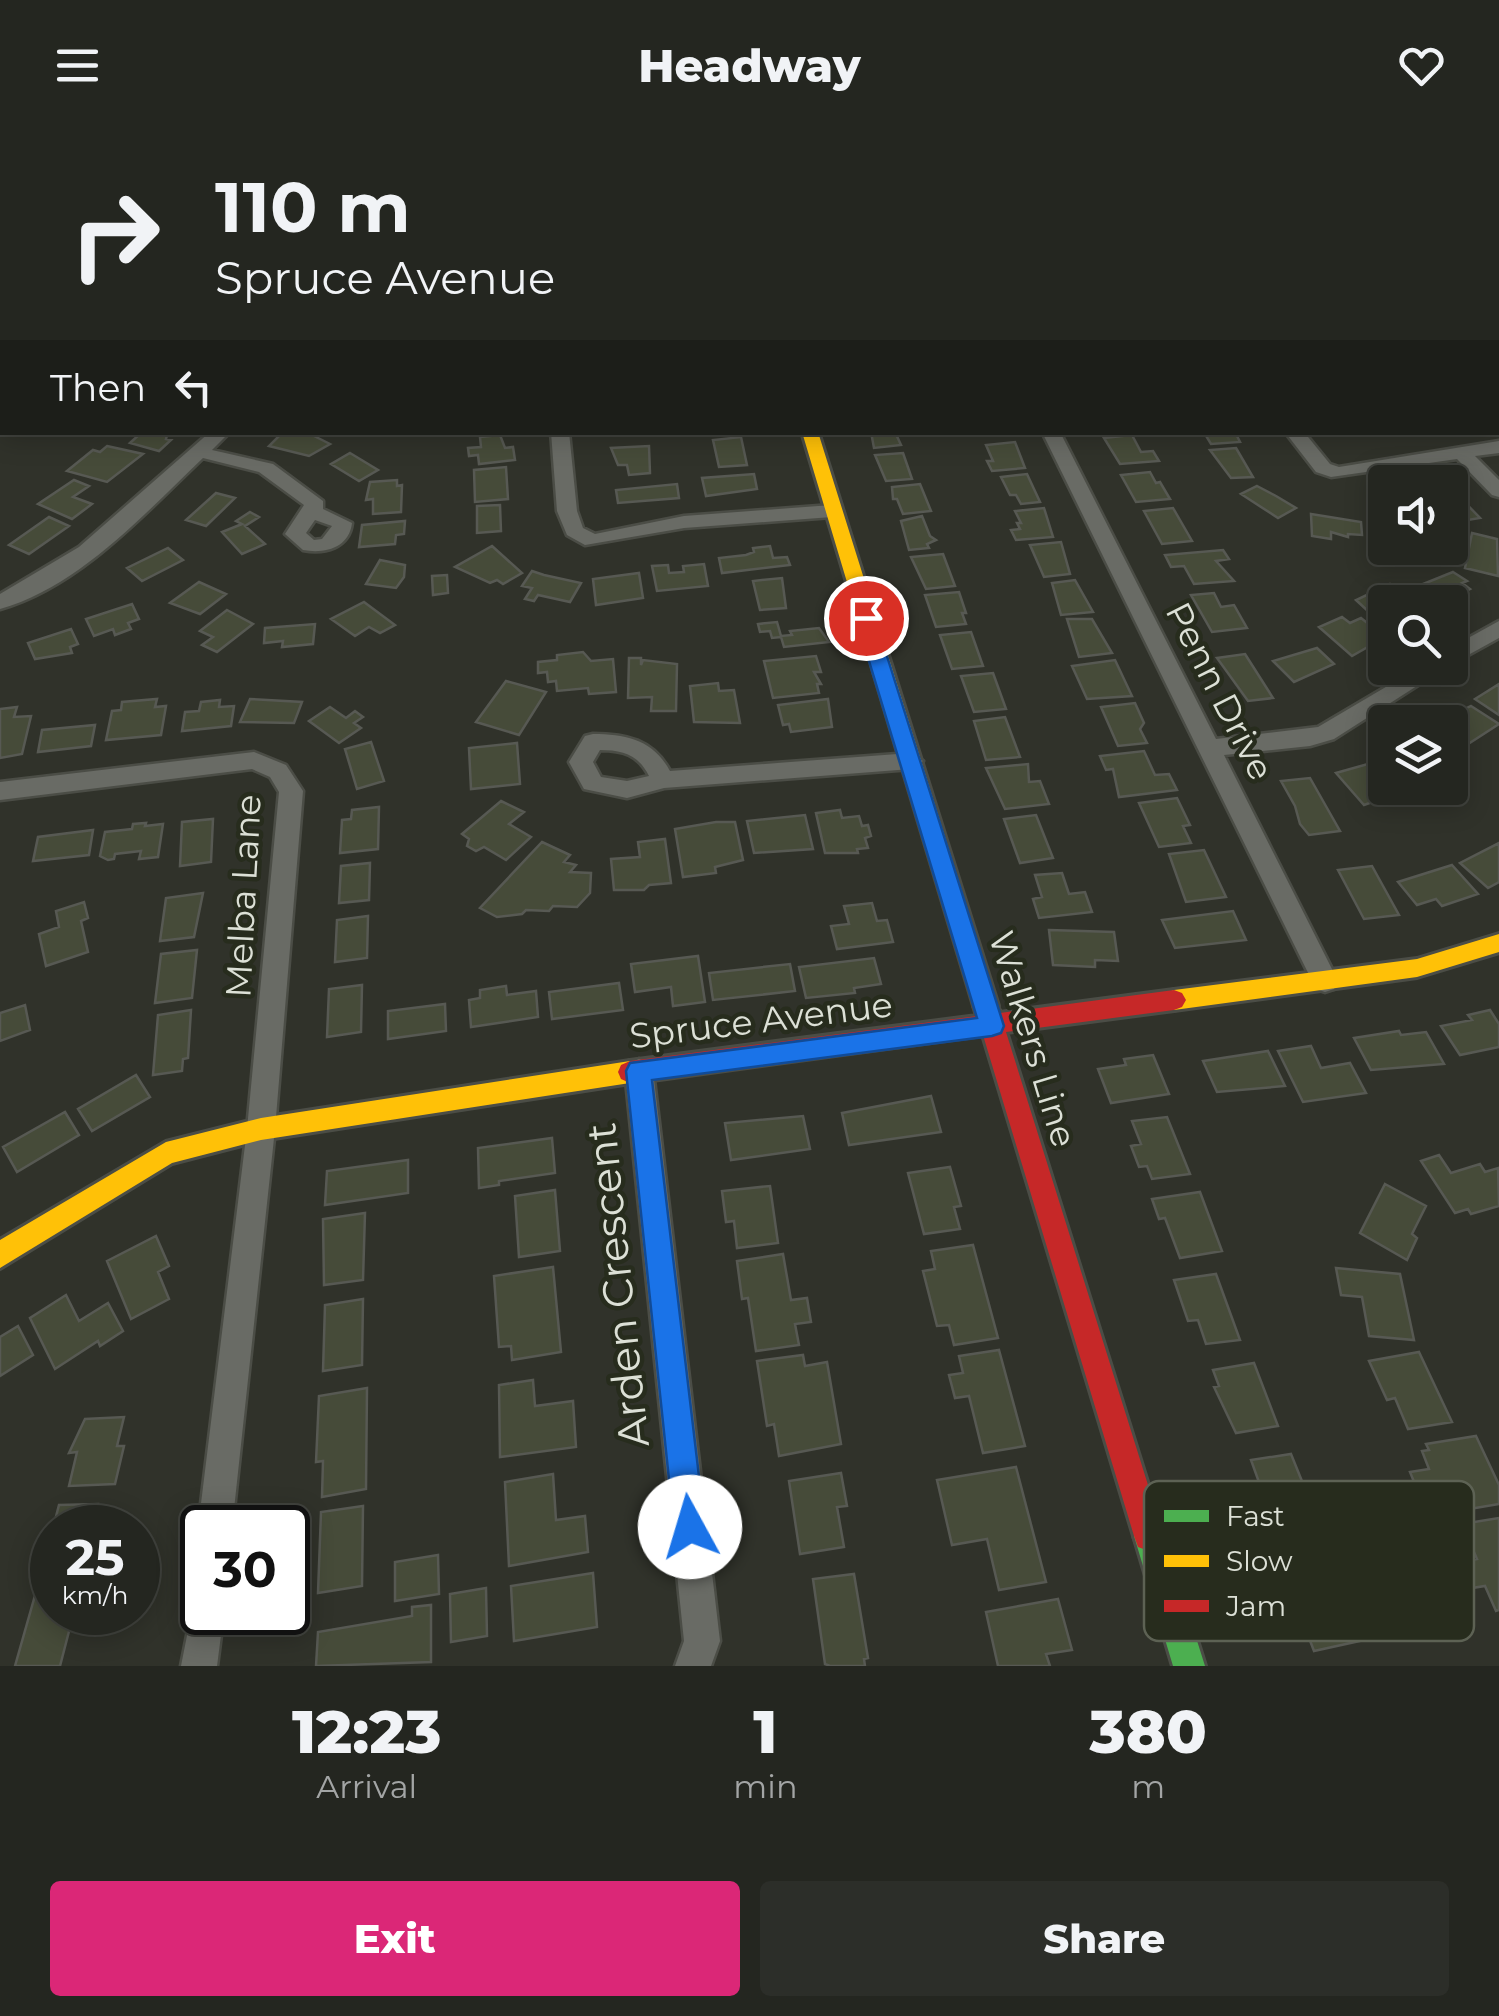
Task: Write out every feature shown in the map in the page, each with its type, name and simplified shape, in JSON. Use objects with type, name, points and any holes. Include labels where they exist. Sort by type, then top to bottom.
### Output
[{"type":"main road","name":"Walkers Line","points":[[811,435],[1144,1520]]},
{"type":"main road","name":"Spruce Avenue","points":[[0,1255],[166,1152],[261,1130],[638,1071],[1418,968],[1499,943]]},
{"type":"main road","name":"Walkers Line","points":[[1181,1641],[1189,1666]]},
{"type":"street","points":[[0,602],[23,594],[61,571],[218,435]]},
{"type":"street","points":[[560,435],[567,511],[574,531],[592,541],[684,522],[832,511]]},
{"type":"street","name":"Penn Drive","points":[[1053,435],[1325,981]]},
{"type":"street","points":[[1296,435],[1323,468],[1338,473],[1464,456],[1499,447]]},
{"type":"street","points":[[199,452],[266,468],[316,505],[308,510]]},
{"type":"street","points":[[1464,456],[1499,492]]},
{"type":"street","points":[[1468,647],[1499,628]]},
{"type":"street","points":[[1210,748],[1326,733],[1406,685]]},
{"type":"street","name":"Melba Lane","points":[[0,792],[254,760],[278,771],[291,791],[261,1130]]},
{"type":"street","points":[[662,780],[911,761]]},
{"type":"street","name":"Arden Crescent","points":[[638,1071],[702,1641],[694,1666]]},
{"type":"street","points":[[219,1505],[261,1130]]},
{"type":"street","points":[[200,1666],[203,1635]]},
{"type":"building","points":[[139,435],[167,435],[166,439],[171,440],[159,451],[130,443]]},
{"type":"building","points":[[280,435],[312,435],[330,444],[309,456],[269,446]]},
{"type":"building","points":[[500,435],[505,448],[513,447],[515,460],[479,464],[478,455],[469,456],[468,448],[481,447],[480,437]]},
{"type":"building","points":[[872,435],[896,435],[901,445],[874,448]]},
{"type":"building","points":[[1132,435],[1141,452],[1153,451],[1159,461],[1120,464],[1104,438]]},
{"type":"building","points":[[1206,435],[1236,435],[1240,442],[1211,444]]},
{"type":"building","points":[[741,437],[747,465],[719,467],[713,440]]},
{"type":"building","points":[[1015,442],[1025,468],[992,471],[987,461],[993,461],[986,445]]},
{"type":"building","points":[[107,446],[143,454],[107,482],[67,471],[93,450],[100,452]]},
{"type":"building","points":[[649,446],[650,473],[629,475],[627,465],[618,465],[611,448]]},
{"type":"building","points":[[1236,448],[1253,477],[1231,478],[1210,450]]},
{"type":"building","points":[[350,453],[378,470],[359,481],[331,464]]},
{"type":"building","points":[[903,453],[912,479],[886,481],[875,455]]},
{"type":"building","points":[[506,467],[508,499],[475,502],[474,470]]},
{"type":"building","points":[[1150,472],[1170,499],[1136,502],[1121,475]]},
{"type":"building","points":[[754,474],[757,489],[706,496],[702,478]]},
{"type":"building","points":[[1027,474],[1040,502],[1021,504],[1016,495],[1010,495],[1001,477]]},
{"type":"building","points":[[74,480],[89,486],[73,497],[92,504],[72,519],[38,504]]},
{"type":"building","points":[[397,480],[397,486],[402,485],[401,512],[373,514],[373,499],[366,500],[370,482]]},
{"type":"building","points":[[677,484],[679,498],[618,503],[616,490]]},
{"type":"building","points":[[920,484],[931,511],[903,514],[897,499],[893,499],[892,487]]},
{"type":"building","points":[[1257,486],[1296,508],[1278,518],[1241,494]]},
{"type":"building","points":[[216,493],[235,498],[206,526],[186,520]]},
{"type":"building","points":[[500,505],[501,531],[477,533],[477,506]]},
{"type":"building","points":[[1468,506],[1480,518],[1468,520]]},
{"type":"building","points":[[1044,508],[1053,537],[1016,540],[1011,530],[1020,529],[1017,523],[1021,523],[1015,511]]},
{"type":"building","points":[[1173,508],[1192,541],[1162,544],[1144,511]]},
{"type":"building","points":[[250,512],[259,517],[245,526],[265,544],[242,554],[222,532],[242,524],[236,521]]},
{"type":"building","points":[[1311,514],[1361,522],[1362,535],[1348,537],[1331,532],[1331,539],[1312,536]]},
{"type":"building","points":[[922,516],[930,536],[936,540],[927,544],[929,548],[909,550],[901,521]]},
{"type":"building","points":[[49,517],[69,526],[29,554],[9,545]]},
{"type":"building","points":[[405,521],[404,534],[396,535],[395,544],[359,547],[362,525]]},
{"type":"building","points":[[1472,533],[1497,539],[1498,576],[1465,568]]},
{"type":"building","points":[[1061,542],[1070,574],[1044,577],[1030,545]]},
{"type":"building","points":[[492,546],[522,573],[503,584],[497,580],[490,583],[455,567]]},
{"type":"building","points":[[770,546],[773,558],[787,557],[790,565],[722,573],[719,558],[746,555],[754,552],[753,548]]},
{"type":"building","points":[[168,548],[183,560],[142,581],[127,568]]},
{"type":"building","points":[[1223,550],[1229,559],[1216,561],[1234,581],[1194,584],[1184,566],[1171,567],[1165,555]]},
{"type":"building","points":[[943,554],[955,586],[926,589],[911,557]]},
{"type":"building","points":[[380,560],[405,565],[404,577],[396,588],[366,584]]},
{"type":"building","points":[[704,564],[708,586],[657,591],[652,566],[668,565],[669,573],[684,572],[683,566]]},
{"type":"building","points":[[532,571],[581,583],[570,602],[538,595],[534,601],[525,599],[532,588],[522,586]]},
{"type":"building","points":[[1453,572],[1467,581],[1462,583],[1465,585],[1420,585]]},
{"type":"building","points":[[639,573],[643,598],[596,605],[593,579]]},
{"type":"building","points":[[447,575],[448,593],[433,595],[432,576]]},
{"type":"building","points":[[782,578],[786,608],[760,610],[753,581]]},
{"type":"building","points":[[1075,580],[1093,612],[1061,615],[1052,583]]},
{"type":"building","points":[[199,582],[226,594],[200,614],[170,603]]},
{"type":"building","points":[[959,592],[966,624],[936,627],[925,595]]},
{"type":"building","points":[[1214,593],[1221,607],[1234,605],[1247,628],[1212,632],[1191,595]]},
{"type":"building","points":[[1368,594],[1368,611],[1356,600]]},
{"type":"building","points":[[364,602],[395,625],[380,633],[369,627],[355,636],[331,619]]},
{"type":"building","points":[[132,604],[139,619],[128,623],[131,629],[115,635],[113,629],[94,636],[86,619]]},
{"type":"building","points":[[227,610],[253,624],[217,652],[202,645],[213,637],[200,631]]},
{"type":"building","points":[[1342,617],[1350,623],[1361,618],[1368,624],[1368,647],[1352,656],[1319,627]]},
{"type":"building","points":[[1067,619],[1092,619],[1112,653],[1079,657]]},
{"type":"building","points":[[777,622],[781,636],[792,635],[790,631],[819,628],[829,642],[784,647],[781,637],[772,638],[770,631],[760,632],[758,624]]},
{"type":"building","points":[[315,624],[313,644],[282,647],[283,641],[264,643],[265,628]]},
{"type":"building","points":[[71,629],[78,644],[70,647],[72,653],[35,659],[28,643]]},
{"type":"building","points":[[971,632],[983,666],[952,669],[940,635]]},
{"type":"building","points":[[1317,648],[1334,664],[1294,682],[1273,661]]},
{"type":"building","points":[[583,652],[591,661],[613,659],[616,692],[589,694],[588,688],[557,691],[556,681],[548,682],[547,672],[538,673],[538,662]]},
{"type":"building","points":[[1245,654],[1273,698],[1248,701],[1217,658]]},
{"type":"building","points":[[816,656],[821,672],[814,672],[821,684],[817,684],[819,693],[773,698],[764,661]]},
{"type":"building","points":[[629,658],[641,658],[641,665],[643,660],[677,664],[676,711],[651,711],[652,697],[628,698]]},
{"type":"building","points":[[1115,660],[1132,696],[1087,699],[1072,666]]},
{"type":"building","points":[[993,673],[1006,709],[974,712],[961,676]]},
{"type":"building","points":[[506,681],[546,692],[519,735],[476,722]]},
{"type":"building","points":[[718,683],[719,691],[734,690],[740,723],[694,722],[690,686]]},
{"type":"building","points":[[1499,684],[1499,715],[1475,699]]},
{"type":"building","points":[[157,699],[155,707],[166,706],[161,735],[106,740],[112,711],[121,710],[122,702]]},
{"type":"building","points":[[250,699],[302,702],[294,723],[240,722]]},
{"type":"building","points":[[828,699],[832,727],[791,732],[789,724],[783,725],[778,705]]},
{"type":"building","points":[[220,700],[219,707],[234,706],[231,726],[182,731],[185,712],[199,711],[201,702]]},
{"type":"building","points":[[1135,703],[1147,743],[1118,746],[1101,707]]},
{"type":"building","points":[[17,707],[14,717],[31,716],[22,754],[0,758],[0,709]]},
{"type":"building","points":[[330,707],[346,718],[355,711],[363,717],[354,723],[361,728],[339,743],[309,721]]},
{"type":"building","points":[[1468,707],[1499,724],[1468,744]]},
{"type":"building","points":[[1005,717],[1020,757],[986,760],[974,721]]},
{"type":"building","points":[[95,725],[91,746],[38,752],[42,730]]},
{"type":"building","points":[[371,742],[384,781],[357,789],[345,749]]},
{"type":"building","points":[[517,743],[520,784],[471,789],[469,748]]},
{"type":"building","points":[[1144,751],[1155,775],[1169,774],[1177,790],[1119,797],[1113,769],[1106,770],[1100,756]]},
{"type":"building","points":[[1028,764],[1029,782],[1040,781],[1049,804],[1005,809],[986,768]]},
{"type":"building","points":[[1368,764],[1368,804],[1364,805],[1336,773]]},
{"type":"building","points":[[1310,778],[1340,831],[1309,835],[1300,824],[1281,781]]},
{"type":"building","points":[[1177,798],[1190,825],[1183,826],[1191,843],[1159,847],[1139,803]]},
{"type":"building","points":[[501,801],[524,812],[509,824],[531,837],[506,860],[484,847],[476,851],[467,846],[469,839],[462,834]]},
{"type":"building","points":[[379,807],[378,849],[340,853],[342,820],[351,819],[352,810]]},
{"type":"building","points":[[840,810],[842,818],[859,816],[862,826],[868,825],[868,848],[857,849],[858,853],[825,853],[816,813]]},
{"type":"building","points":[[805,815],[813,849],[754,853],[747,821]]},
{"type":"building","points":[[1036,815],[1053,858],[1020,863],[1004,819]]},
{"type":"building","points":[[213,819],[211,862],[180,866],[182,822]]},
{"type":"building","points":[[735,822],[743,860],[715,867],[716,873],[683,877],[675,829]]},
{"type":"building","points":[[146,823],[145,826],[163,824],[158,857],[139,859],[141,851],[115,854],[114,859],[108,860],[100,856],[105,832]]},
{"type":"building","points":[[93,830],[89,855],[33,861],[38,837]]},
{"type":"building","points":[[665,839],[671,883],[649,885],[644,890],[614,890],[611,859],[640,857],[638,842]]},
{"type":"building","points":[[542,842],[570,855],[564,862],[576,865],[570,872],[591,873],[590,893],[577,907],[553,906],[549,911],[526,910],[497,917],[480,908]]},
{"type":"building","points":[[1499,843],[1499,882],[1488,888],[1460,863]]},
{"type":"building","points":[[1204,850],[1226,897],[1186,902],[1169,854]]},
{"type":"building","points":[[370,863],[369,900],[339,903],[341,866]]},
{"type":"building","points":[[1452,865],[1478,894],[1442,906],[1436,899],[1417,905],[1398,882]]},
{"type":"building","points":[[1372,866],[1399,915],[1364,919],[1338,870]]},
{"type":"building","points":[[1062,873],[1069,894],[1085,892],[1092,912],[1039,918],[1033,899],[1042,897],[1035,875]]},
{"type":"building","points":[[203,893],[194,937],[160,941],[166,898]]},
{"type":"building","points":[[84,902],[88,918],[81,921],[88,952],[46,966],[39,934],[59,927],[56,911]]},
{"type":"building","points":[[872,903],[877,921],[887,920],[893,942],[837,949],[831,926],[849,924],[844,906]]},
{"type":"building","points":[[1233,911],[1246,940],[1175,948],[1162,920]]},
{"type":"building","points":[[368,916],[367,958],[335,962],[337,920]]},
{"type":"building","points":[[1049,930],[1114,932],[1118,961],[1095,960],[1095,967],[1053,965]]},
{"type":"building","points":[[197,950],[192,998],[155,1003],[161,954]]},
{"type":"building","points":[[698,956],[705,1002],[673,1006],[671,987],[635,992],[631,964]]},
{"type":"building","points":[[874,958],[881,984],[854,988],[855,993],[806,998],[799,967]]},
{"type":"building","points":[[790,964],[795,991],[713,1000],[709,973]]},
{"type":"building","points":[[619,983],[623,1010],[552,1019],[549,992]]},
{"type":"building","points":[[362,985],[361,1032],[327,1037],[329,989]]},
{"type":"building","points":[[506,986],[507,995],[536,991],[538,1017],[471,1027],[469,1000],[480,998],[480,990]]},
{"type":"building","points":[[445,1004],[446,1031],[388,1039],[388,1011]]},
{"type":"building","points":[[25,1005],[30,1030],[0,1041],[0,1013]]},
{"type":"building","points":[[191,1010],[188,1058],[183,1059],[182,1071],[153,1075],[158,1015]]},
{"type":"building","points":[[1490,1010],[1499,1024],[1499,1047],[1460,1055],[1441,1026],[1472,1020],[1468,1015]]},
{"type":"building","points":[[1399,1031],[1401,1035],[1426,1032],[1444,1064],[1371,1070],[1354,1038]]},
{"type":"building","points":[[1311,1046],[1321,1068],[1350,1063],[1366,1093],[1303,1102],[1278,1051]]},
{"type":"building","points":[[1268,1051],[1285,1086],[1217,1092],[1203,1061]]},
{"type":"building","points":[[1153,1055],[1169,1094],[1111,1103],[1098,1069],[1126,1065],[1124,1059]]},
{"type":"building","points":[[136,1075],[150,1097],[92,1131],[78,1109]]},
{"type":"building","points":[[931,1096],[941,1132],[849,1145],[842,1113]]},
{"type":"building","points":[[65,1112],[79,1135],[17,1172],[3,1147]]},
{"type":"building","points":[[803,1116],[810,1149],[731,1160],[725,1123]]},
{"type":"building","points":[[1167,1117],[1190,1174],[1152,1179],[1147,1166],[1139,1167],[1131,1146],[1141,1144],[1132,1121]]},
{"type":"building","points":[[552,1138],[555,1173],[479,1188],[478,1148]]},
{"type":"building","points":[[1439,1155],[1451,1173],[1480,1164],[1485,1172],[1498,1168],[1499,1206],[1471,1214],[1468,1209],[1455,1213],[1421,1161]]},
{"type":"building","points":[[408,1160],[408,1193],[325,1205],[327,1171]]},
{"type":"building","points":[[950,1167],[961,1206],[954,1207],[960,1229],[924,1234],[908,1173]]},
{"type":"building","points":[[1385,1184],[1426,1206],[1412,1234],[1417,1238],[1407,1260],[1360,1233]]},
{"type":"building","points":[[770,1186],[778,1243],[737,1248],[734,1221],[726,1222],[722,1191]]},
{"type":"building","points":[[555,1190],[560,1251],[519,1257],[515,1196]]},
{"type":"building","points":[[1200,1192],[1222,1251],[1180,1258],[1165,1218],[1159,1219],[1152,1199]]},
{"type":"building","points":[[365,1213],[363,1280],[324,1285],[323,1219]]},
{"type":"building","points":[[156,1236],[169,1266],[158,1272],[169,1299],[131,1319],[107,1261]]},
{"type":"building","points":[[973,1245],[998,1338],[954,1345],[949,1325],[937,1326],[923,1271],[935,1269],[931,1251]]},
{"type":"building","points":[[783,1254],[791,1300],[807,1298],[811,1322],[795,1324],[799,1345],[756,1351],[748,1298],[742,1299],[737,1261]]},
{"type":"building","points":[[553,1267],[561,1352],[512,1360],[511,1346],[499,1347],[494,1276]]},
{"type":"building","points":[[1336,1268],[1400,1274],[1414,1340],[1369,1336],[1362,1297],[1341,1295]]},
{"type":"building","points":[[1216,1274],[1240,1340],[1206,1344],[1198,1320],[1188,1321],[1174,1280]]},
{"type":"building","points":[[66,1295],[79,1321],[108,1303],[123,1331],[100,1346],[98,1341],[55,1369],[30,1318]]},
{"type":"building","points":[[363,1299],[362,1365],[323,1371],[325,1305]]},
{"type":"building","points":[[18,1326],[33,1355],[0,1376],[0,1337]]},
{"type":"building","points":[[999,1350],[1025,1446],[983,1453],[969,1396],[955,1398],[949,1375],[963,1373],[959,1356]]},
{"type":"building","points":[[1419,1352],[1452,1422],[1408,1429],[1395,1398],[1387,1400],[1369,1361]]},
{"type":"building","points":[[803,1355],[805,1366],[827,1362],[841,1444],[779,1456],[774,1424],[767,1426],[757,1361]]},
{"type":"building","points":[[1254,1363],[1278,1426],[1236,1433],[1214,1387],[1219,1386],[1213,1370]]},
{"type":"building","points":[[533,1380],[535,1406],[573,1401],[576,1447],[500,1457],[499,1385]]},
{"type":"building","points":[[367,1388],[366,1489],[322,1497],[323,1461],[316,1462],[319,1396]]},
{"type":"building","points":[[124,1417],[117,1446],[124,1446],[115,1484],[69,1486],[77,1452],[69,1453],[85,1419]]},
{"type":"building","points":[[1476,1436],[1499,1485],[1499,1504],[1474,1508],[1474,1481],[1414,1481],[1410,1472],[1429,1469],[1422,1451],[1429,1450],[1426,1444]]},
{"type":"building","points":[[1291,1454],[1302,1481],[1259,1481],[1251,1460]]},
{"type":"building","points":[[1016,1467],[1046,1582],[999,1590],[987,1539],[952,1545],[937,1480]]},
{"type":"building","points":[[841,1473],[847,1506],[837,1507],[844,1547],[800,1554],[789,1481]]},
{"type":"building","points":[[553,1474],[556,1520],[585,1516],[588,1552],[509,1566],[505,1482]]},
{"type":"building","points":[[363,1506],[362,1586],[318,1593],[321,1512]]},
{"type":"building","points":[[1499,1518],[1496,1611],[1485,1586],[1474,1588],[1474,1522]]},
{"type":"building","points":[[438,1555],[439,1594],[395,1601],[395,1562]]},
{"type":"building","points":[[593,1573],[597,1627],[514,1641],[511,1586]]},
{"type":"building","points":[[854,1574],[868,1658],[864,1659],[865,1666],[830,1666],[825,1664],[813,1579]]},
{"type":"building","points":[[486,1588],[487,1636],[451,1642],[450,1594]]},
{"type":"building","points":[[1058,1599],[1072,1650],[1046,1654],[1050,1666],[998,1666],[986,1612]]},
{"type":"building","points":[[431,1605],[431,1662],[316,1666],[318,1632],[412,1616],[412,1607]]},
{"type":"building","points":[[30,1613],[30,1635],[68,1635],[60,1666],[15,1666]]},
{"type":"building","points":[[1310,1641],[1359,1641],[1314,1651]]},
{"type":"traffic: fast","points":[[1181,1641],[1189,1666]]},
{"type":"traffic: slow","points":[[811,435],[986,1006]]},
{"type":"traffic: slow","points":[[1174,1000],[1417,968],[1499,943]]},
{"type":"traffic: slow","points":[[0,1255],[166,1153],[261,1129],[630,1072]]},
{"type":"traffic: jam","points":[[630,1072],[1174,1000]]},
{"type":"traffic: jam","points":[[986,1006],[1144,1520]]},
{"type":"route","points":[[690,1527],[638,1071],[992,1026],[866,618]]}]
